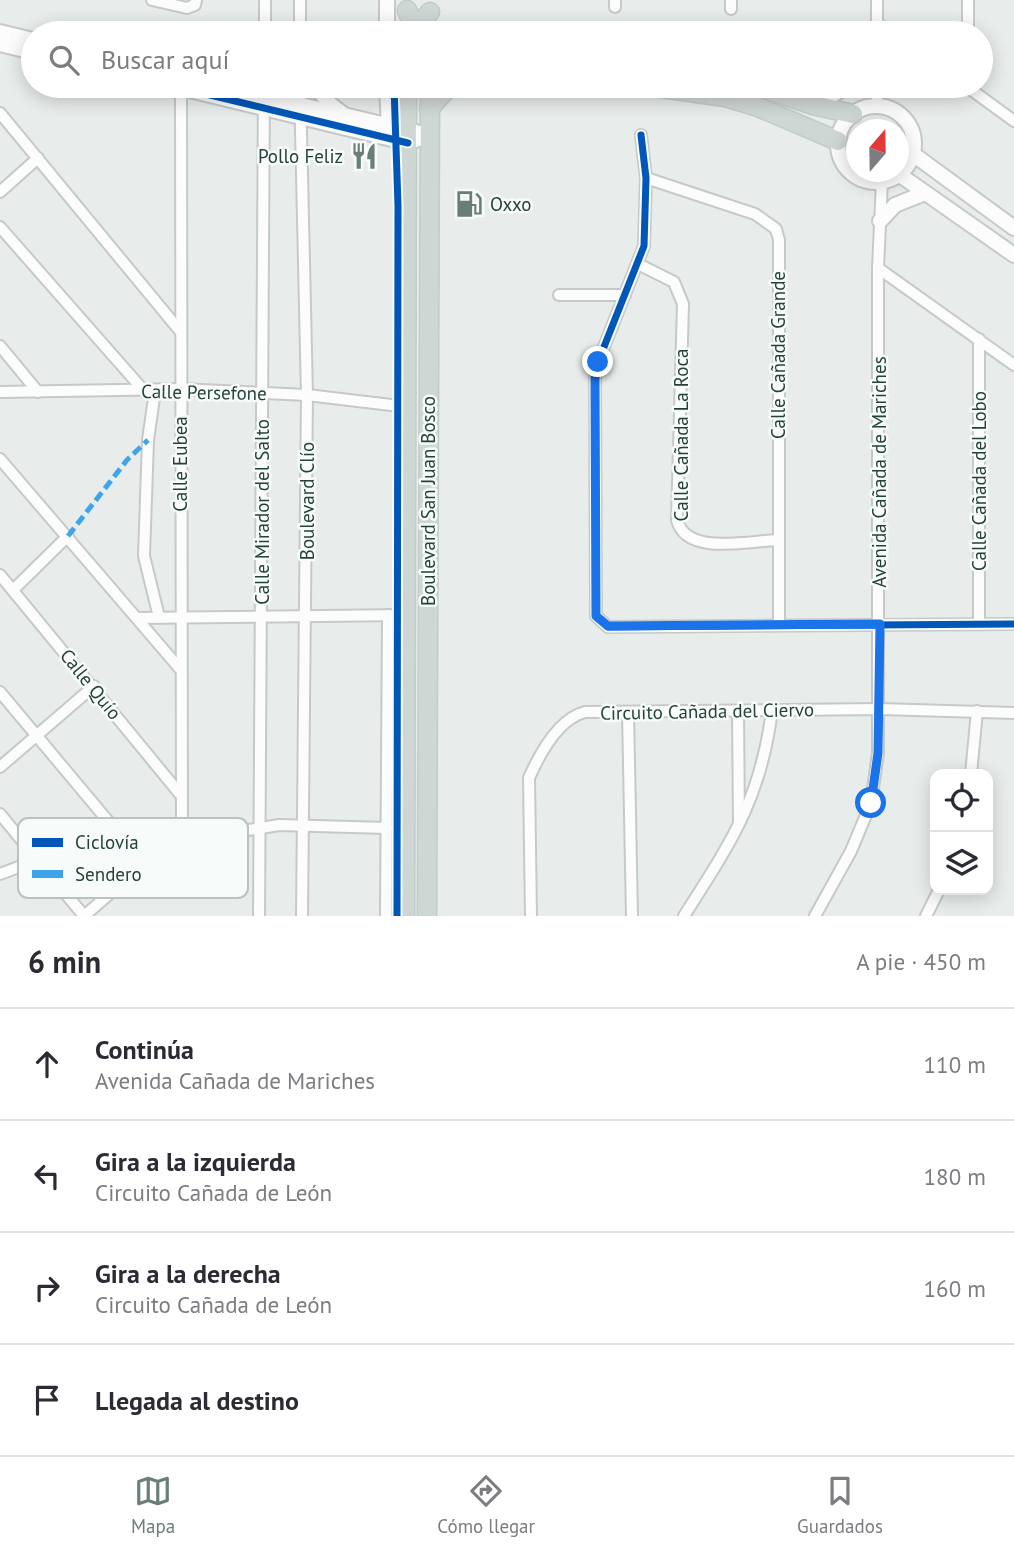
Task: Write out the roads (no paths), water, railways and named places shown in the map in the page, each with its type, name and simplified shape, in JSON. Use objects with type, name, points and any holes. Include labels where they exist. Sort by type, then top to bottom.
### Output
[{"type":"main road","points":[[407,5],[410,18],[416,21]]},
{"type":"main road","name":"Boulevard San Juan Bosco","points":[[405,916],[397,615],[408,407],[417,132],[410,98]]},
{"type":"main road","name":"Boulevard San Juan Bosco","points":[[427,98],[413,145],[418,146],[429,157],[427,916]]},
{"type":"main road","points":[[417,132],[441,98]]},
{"type":"main road","points":[[728,98],[758,107],[838,141]]},
{"type":"main road","points":[[792,98],[853,114]]},
{"type":"street","points":[[152,0],[193,4]]},
{"type":"street","points":[[265,0],[265,21]]},
{"type":"street","points":[[300,0],[300,21]]},
{"type":"street","points":[[387,0],[387,21]]},
{"type":"street","points":[[877,0],[877,21]]},
{"type":"street","points":[[968,0],[968,21]]},
{"type":"street","points":[[0,32],[21,37]]},
{"type":"street","points":[[0,44],[21,49]]},
{"type":"street","name":"Calle Eubea","points":[[177,98],[181,818]]},
{"type":"street","name":"Calle Mirador del Salto","points":[[259,916],[264,98]]},
{"type":"street","points":[[267,98],[300,111],[417,132]]},
{"type":"street","name":"Boulevard Clío","points":[[300,98],[307,395],[302,916]]},
{"type":"street","points":[[325,98],[347,117]]},
{"type":"street","points":[[388,98],[389,127]]},
{"type":"street","points":[[813,105],[826,98]]},
{"type":"street","points":[[877,98],[877,106]]},
{"type":"street","points":[[984,98],[1014,121]]},
{"type":"street","points":[[846,164],[839,153],[838,141],[843,126],[853,114],[877,106],[891,109],[902,116],[910,127],[913,154],[909,160]]},
{"type":"street","points":[[300,111],[347,117],[417,132]]},
{"type":"street","points":[[0,113],[180,331]]},
{"type":"street","points":[[641,135],[646,178],[646,227],[638,264],[598,362],[595,377],[596,616],[608,626],[779,623],[1014,624]]},
{"type":"street","points":[[913,154],[1014,228]]},
{"type":"street","points":[[0,192],[38,158]]},
{"type":"street","name":"Calle Cañada Grande","points":[[646,178],[755,214],[776,229],[779,623]]},
{"type":"street","points":[[909,181],[1014,255]]},
{"type":"street","name":"Avenida Cañada de Mariches","points":[[815,916],[851,851],[871,803],[880,709],[878,268],[882,182]]},
{"type":"street","points":[[880,221],[894,205],[925,193]]},
{"type":"street","points":[[0,227],[150,391],[144,556],[159,617]]},
{"type":"street","name":"Calle Cañada La Roca","points":[[638,264],[674,282],[682,304],[677,520],[680,530],[688,538],[701,543],[777,540]]},
{"type":"street","points":[[878,268],[1014,365]]},
{"type":"street","points":[[559,295],[625,295]]},
{"type":"street","name":"Calle Cañada del Lobo","points":[[979,339],[979,624]]},
{"type":"street","points":[[0,346],[38,392]]},
{"type":"street","name":"Calle Persefone","points":[[0,392],[180,389],[263,392],[408,407]]},
{"type":"street","points":[[0,459],[181,670]]},
{"type":"street","points":[[13,590],[68,536]]},
{"type":"street","name":"Calle Quío","points":[[0,575],[94,686],[180,794]]},
{"type":"street","points":[[137,618],[397,615],[387,828],[386,916]]},
{"type":"street","points":[[0,768],[94,686]]},
{"type":"street","points":[[0,692],[106,818]]},
{"type":"street","name":"Circuito Cañada del Ciervo","points":[[531,916],[528,793],[536,763],[559,729],[573,715],[880,709],[1014,713]]},
{"type":"street","points":[[738,710],[739,828]]},
{"type":"street","points":[[684,916],[739,828],[761,774],[772,710]]},
{"type":"street","points":[[971,769],[977,711]]},
{"type":"street","points":[[628,712],[632,916]]},
{"type":"street","points":[[0,814],[18,836]]},
{"type":"street","points":[[248,829],[303,824],[387,828]]},
{"type":"street","points":[[0,874],[18,867]]},
{"type":"street","points":[[926,916],[936,895]]},
{"type":"street","points":[[69,898],[84,916],[105,898]]},
{"type":"place","name":"Pollo Feliz","points":[[364,156]]},
{"type":"place","name":"Oxxo","points":[[469,204]]}]
